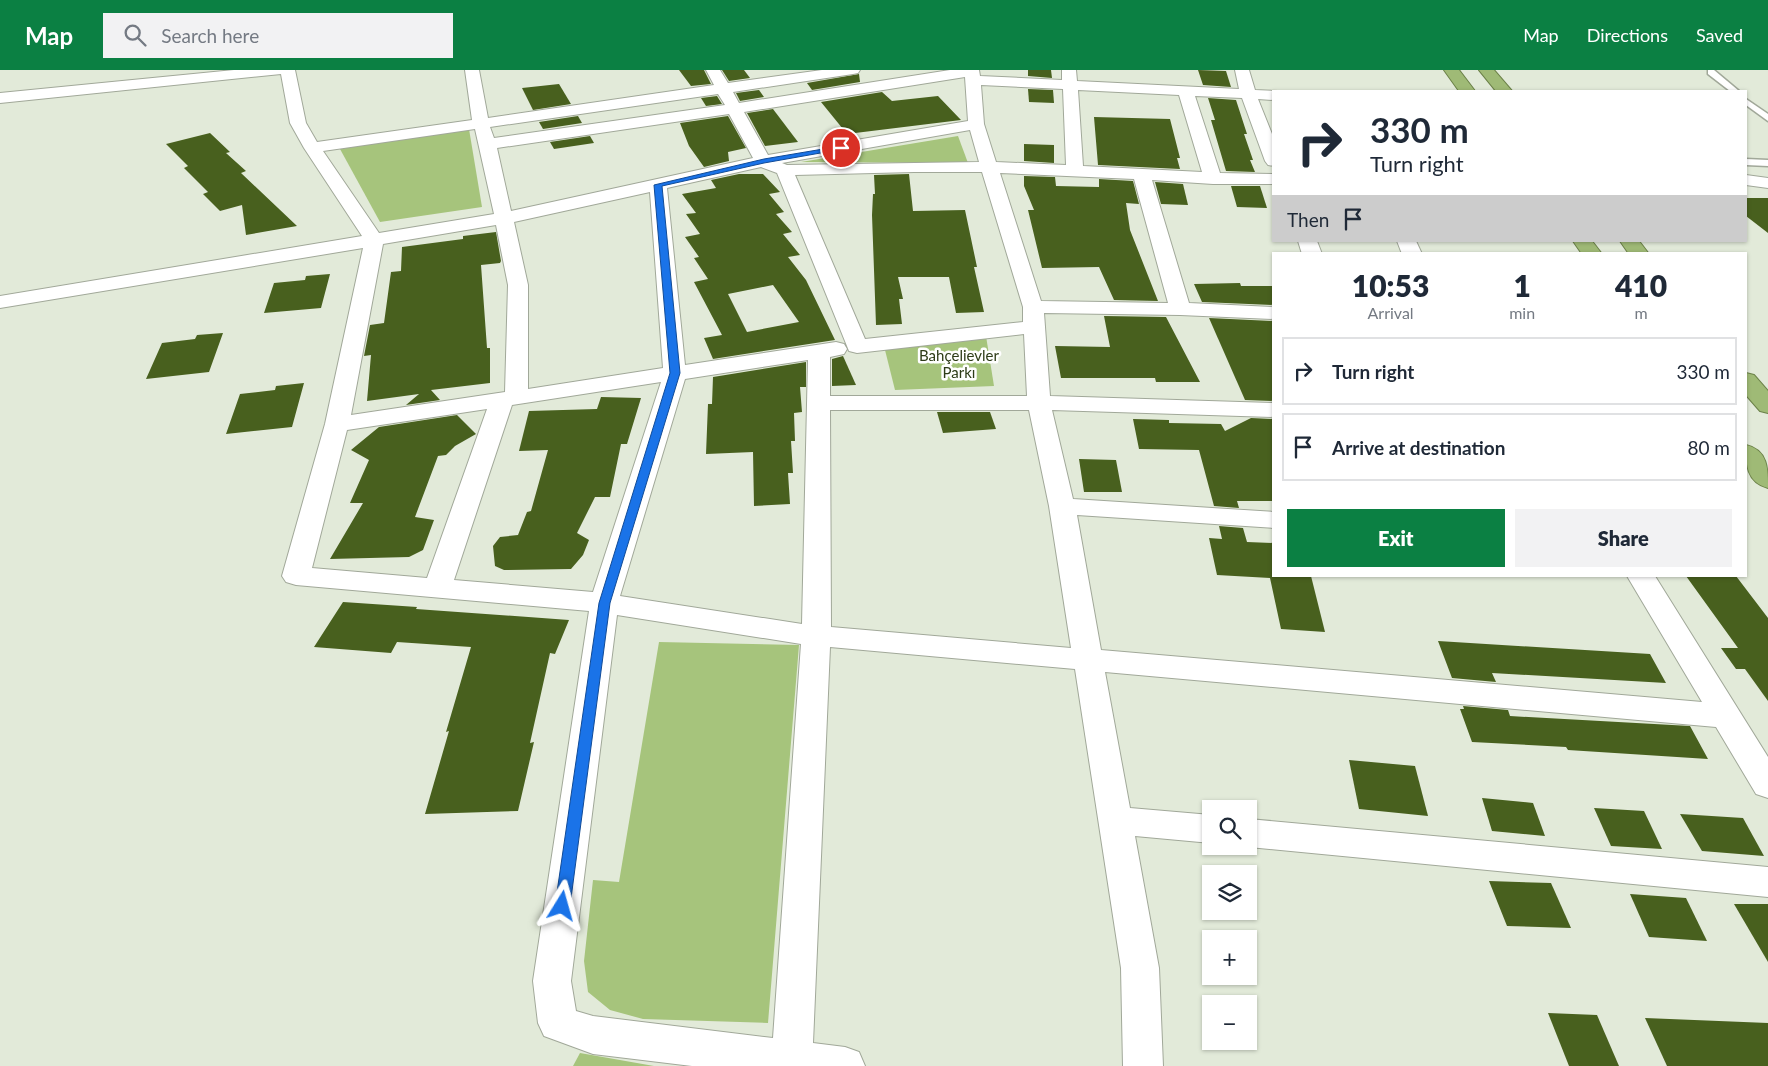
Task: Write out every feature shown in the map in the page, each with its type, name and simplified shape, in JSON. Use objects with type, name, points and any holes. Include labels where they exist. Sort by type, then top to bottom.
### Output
[{"type":"highway","points":[[1451,70],[1466,90]]},
{"type":"highway","points":[[1486,70],[1503,90]]},
{"type":"highway","points":[[1583,242],[1590,252]]},
{"type":"highway","points":[[1630,242],[1637,252]]},
{"type":"highway","points":[[1747,381],[1768,406]]},
{"type":"highway","points":[[1747,453],[1768,480]]},
{"type":"street","points":[[0,98],[278,70]]},
{"type":"street","points":[[288,70],[298,122],[312,148],[374,240],[338,424],[296,576],[604,603],[816,636],[1726,716]]},
{"type":"street","points":[[437,588],[509,398],[518,285],[505,218],[488,144],[481,123],[472,70]]},
{"type":"street","points":[[713,70],[733,109],[764,161],[784,170],[988,167],[1074,170],[1142,176],[1272,179]]},
{"type":"street","points":[[312,148],[853,70]]},
{"type":"street","points":[[1242,70],[1248,94],[1272,156]]},
{"type":"street","points":[[488,144],[972,74],[1069,77],[1185,90],[1272,95]]},
{"type":"street","points":[[972,74],[976,124],[1033,317],[1039,403],[1062,506],[1140,968],[1143,1066]]},
{"type":"street","points":[[1069,77],[1074,170]]},
{"type":"street","points":[[1185,90],[1213,179]]},
{"type":"street","points":[[0,302],[505,218],[764,161],[976,124]]},
{"type":"street","points":[[784,170],[856,346]]},
{"type":"street","points":[[1142,176],[1180,309]]},
{"type":"street","points":[[1747,180],[1768,183]]},
{"type":"street","points":[[658,185],[675,373],[604,603],[552,982],[558,1024],[593,1035],[846,1066]]},
{"type":"street","points":[[338,424],[819,352],[1033,317],[1180,309],[1272,313]]},
{"type":"street","points":[[792,1059],[816,636],[819,352]]},
{"type":"street","points":[[818,403],[1039,403],[1272,410]]},
{"type":"street","points":[[1062,506],[1272,520]]},
{"type":"street","points":[[1642,577],[1768,786]]},
{"type":"street","points":[[1115,820],[1202,829]]},
{"type":"street","points":[[1257,834],[1768,882]]},
{"type":"lane","points":[[1711,72],[1734,90]]},
{"type":"lane","points":[[1747,101],[1768,118]]},
{"type":"lane","points":[[1747,162],[1768,163]]},
{"type":"green space","points":[[469,129],[482,207],[380,222],[340,149]]},
{"type":"green space","points":[[958,136],[968,163],[801,162]]},
{"type":"green space","name":"Bahçelievler Parkı","points":[[986,336],[994,386],[895,390],[885,350]]},
{"type":"green space","points":[[659,642],[799,645],[768,1023],[643,1019],[610,1010],[588,992],[584,961],[593,880],[619,882]]},
{"type":"green space","points":[[580,1053],[654,1066],[573,1066]]},
{"type":"building","points":[[679,70],[704,70],[711,84],[691,86]]},
{"type":"building","points":[[722,70],[744,70],[750,78],[729,81]]},
{"type":"building","points":[[1028,70],[1051,70],[1052,78],[1028,76]]},
{"type":"building","points":[[1198,70],[1226,71],[1231,87],[1203,85]]},
{"type":"building","points":[[859,74],[860,82],[812,90],[807,83]]},
{"type":"building","points":[[559,84],[571,104],[533,110],[522,88]]},
{"type":"building","points":[[1028,89],[1053,90],[1054,103],[1029,102]]},
{"type":"building","points":[[759,90],[764,97],[740,101],[736,93]]},
{"type":"building","points":[[882,92],[892,101],[938,96],[961,120],[847,134],[821,102]]},
{"type":"building","points":[[717,96],[722,104],[706,106],[701,98]]},
{"type":"building","points":[[1208,98],[1236,100],[1247,134],[1244,134],[1255,172],[1226,171],[1211,120],[1215,120]]},
{"type":"building","points":[[773,109],[798,142],[765,146],[747,113]]},
{"type":"building","points":[[578,116],[582,123],[543,129],[539,122]]},
{"type":"building","points":[[728,116],[746,148],[728,152],[729,161],[704,167],[689,146],[680,123]]},
{"type":"building","points":[[1094,117],[1170,119],[1180,158],[1177,158],[1180,169],[1098,165]]},
{"type":"building","points":[[210,133],[230,152],[226,153],[246,171],[241,173],[297,226],[246,235],[242,205],[220,211],[203,194],[208,192],[184,168],[188,166],[166,144]]},
{"type":"building","points":[[590,136],[594,143],[554,149],[550,142]]},
{"type":"building","points":[[1024,144],[1054,145],[1054,163],[1024,161]]},
{"type":"building","points":[[739,174],[763,174],[780,192],[769,194],[784,212],[776,214],[792,232],[783,234],[800,255],[788,257],[806,280],[835,340],[713,359],[704,338],[722,335],[694,282],[708,279],[694,258],[699,257],[685,237],[700,234],[686,214],[696,213],[682,194],[716,188],[711,180]],"holes":[[[773,285],[799,322],[747,332],[728,294]]]},
{"type":"building","points":[[909,174],[913,211],[965,210],[977,267],[974,267],[984,312],[956,313],[949,277],[898,277],[903,299],[899,299],[902,324],[876,325],[872,215],[873,194],[875,194],[874,175]]},
{"type":"building","points":[[1024,176],[1055,177],[1056,186],[1099,187],[1099,179],[1133,181],[1139,204],[1126,203],[1130,230],[1158,301],[1114,300],[1099,267],[1042,268],[1028,210],[1034,210],[1024,186]]},
{"type":"building","points":[[1155,182],[1183,184],[1188,205],[1161,204]]},
{"type":"building","points":[[1231,186],[1260,186],[1267,208],[1237,207]]},
{"type":"building","points":[[1747,198],[1768,198],[1768,233],[1747,217]]},
{"type":"building","points":[[496,232],[501,261],[500,263],[481,265],[487,348],[490,348],[490,383],[431,390],[440,400],[406,405],[419,394],[367,401],[371,355],[364,356],[370,325],[384,323],[391,272],[401,271],[402,247],[463,239],[463,236]]},
{"type":"building","points":[[330,274],[321,308],[264,313],[274,283],[305,280],[306,276]]},
{"type":"building","points":[[1240,283],[1241,286],[1272,286],[1272,305],[1202,302],[1194,284]]},
{"type":"building","points":[[1104,316],[1166,317],[1200,382],[1156,382],[1155,378],[1061,378],[1055,346],[1110,347]]},
{"type":"building","points":[[1209,318],[1272,321],[1272,401],[1245,400]]},
{"type":"building","points":[[223,333],[209,372],[146,379],[162,343],[195,339],[197,335]]},
{"type":"building","points":[[843,356],[856,385],[832,386],[832,359]]},
{"type":"building","points":[[806,362],[806,387],[800,387],[802,412],[794,413],[795,441],[791,441],[793,473],[788,473],[790,504],[754,506],[753,452],[706,454],[708,404],[712,404],[713,377]]},
{"type":"building","points":[[304,383],[292,427],[226,434],[240,394],[275,390],[276,386]]},
{"type":"building","points":[[601,397],[641,398],[627,444],[621,444],[610,497],[595,497],[577,533],[589,540],[583,555],[571,569],[504,570],[495,566],[493,546],[500,537],[518,535],[527,512],[531,511],[548,450],[519,451],[529,411],[597,409]]},
{"type":"building","points":[[937,412],[990,412],[996,429],[943,433]]},
{"type":"building","points":[[457,415],[476,434],[455,446],[446,455],[438,456],[415,517],[434,520],[423,550],[409,557],[330,559],[363,503],[350,503],[369,460],[351,450],[379,427]]},
{"type":"building","points":[[1251,418],[1272,419],[1272,501],[1237,501],[1239,508],[1214,506],[1199,450],[1139,449],[1133,419],[1169,420],[1169,423],[1221,424],[1225,431]]},
{"type":"building","points":[[1079,459],[1116,460],[1122,492],[1084,492]]},
{"type":"building","points":[[1219,526],[1243,528],[1247,542],[1272,543],[1272,577],[1311,577],[1325,632],[1281,629],[1270,578],[1217,575],[1209,538],[1222,539]]},
{"type":"building","points":[[1687,577],[1737,577],[1768,618],[1768,701],[1745,669],[1736,669],[1721,648],[1738,648]]},
{"type":"building","points":[[343,602],[569,620],[555,654],[550,653],[530,743],[534,742],[518,811],[425,814],[449,731],[446,732],[471,647],[397,642],[391,653],[314,647]]},
{"type":"building","points":[[1438,641],[1650,654],[1666,683],[1492,673],[1496,682],[1452,678]]},
{"type":"building","points":[[1463,706],[1508,710],[1510,716],[1690,726],[1708,759],[1568,750],[1566,747],[1472,742],[1460,709],[1464,709]]},
{"type":"building","points":[[1349,760],[1415,766],[1428,816],[1359,809]]},
{"type":"building","points":[[1482,798],[1533,803],[1545,836],[1492,831]]},
{"type":"building","points":[[1594,808],[1644,811],[1662,849],[1611,846]]},
{"type":"building","points":[[1680,814],[1743,818],[1764,856],[1702,851]]},
{"type":"building","points":[[1489,881],[1551,883],[1571,928],[1507,926]]},
{"type":"building","points":[[1630,894],[1686,898],[1707,941],[1649,937]]},
{"type":"building","points":[[1734,904],[1768,904],[1768,962]]},
{"type":"building","points":[[1548,1013],[1597,1015],[1619,1066],[1569,1066]]},
{"type":"building","points":[[1645,1018],[1768,1023],[1768,1066],[1667,1066]]},
{"type":"route","points":[[562,906],[604,603],[675,373],[658,185],[764,161],[841,148]]}]
